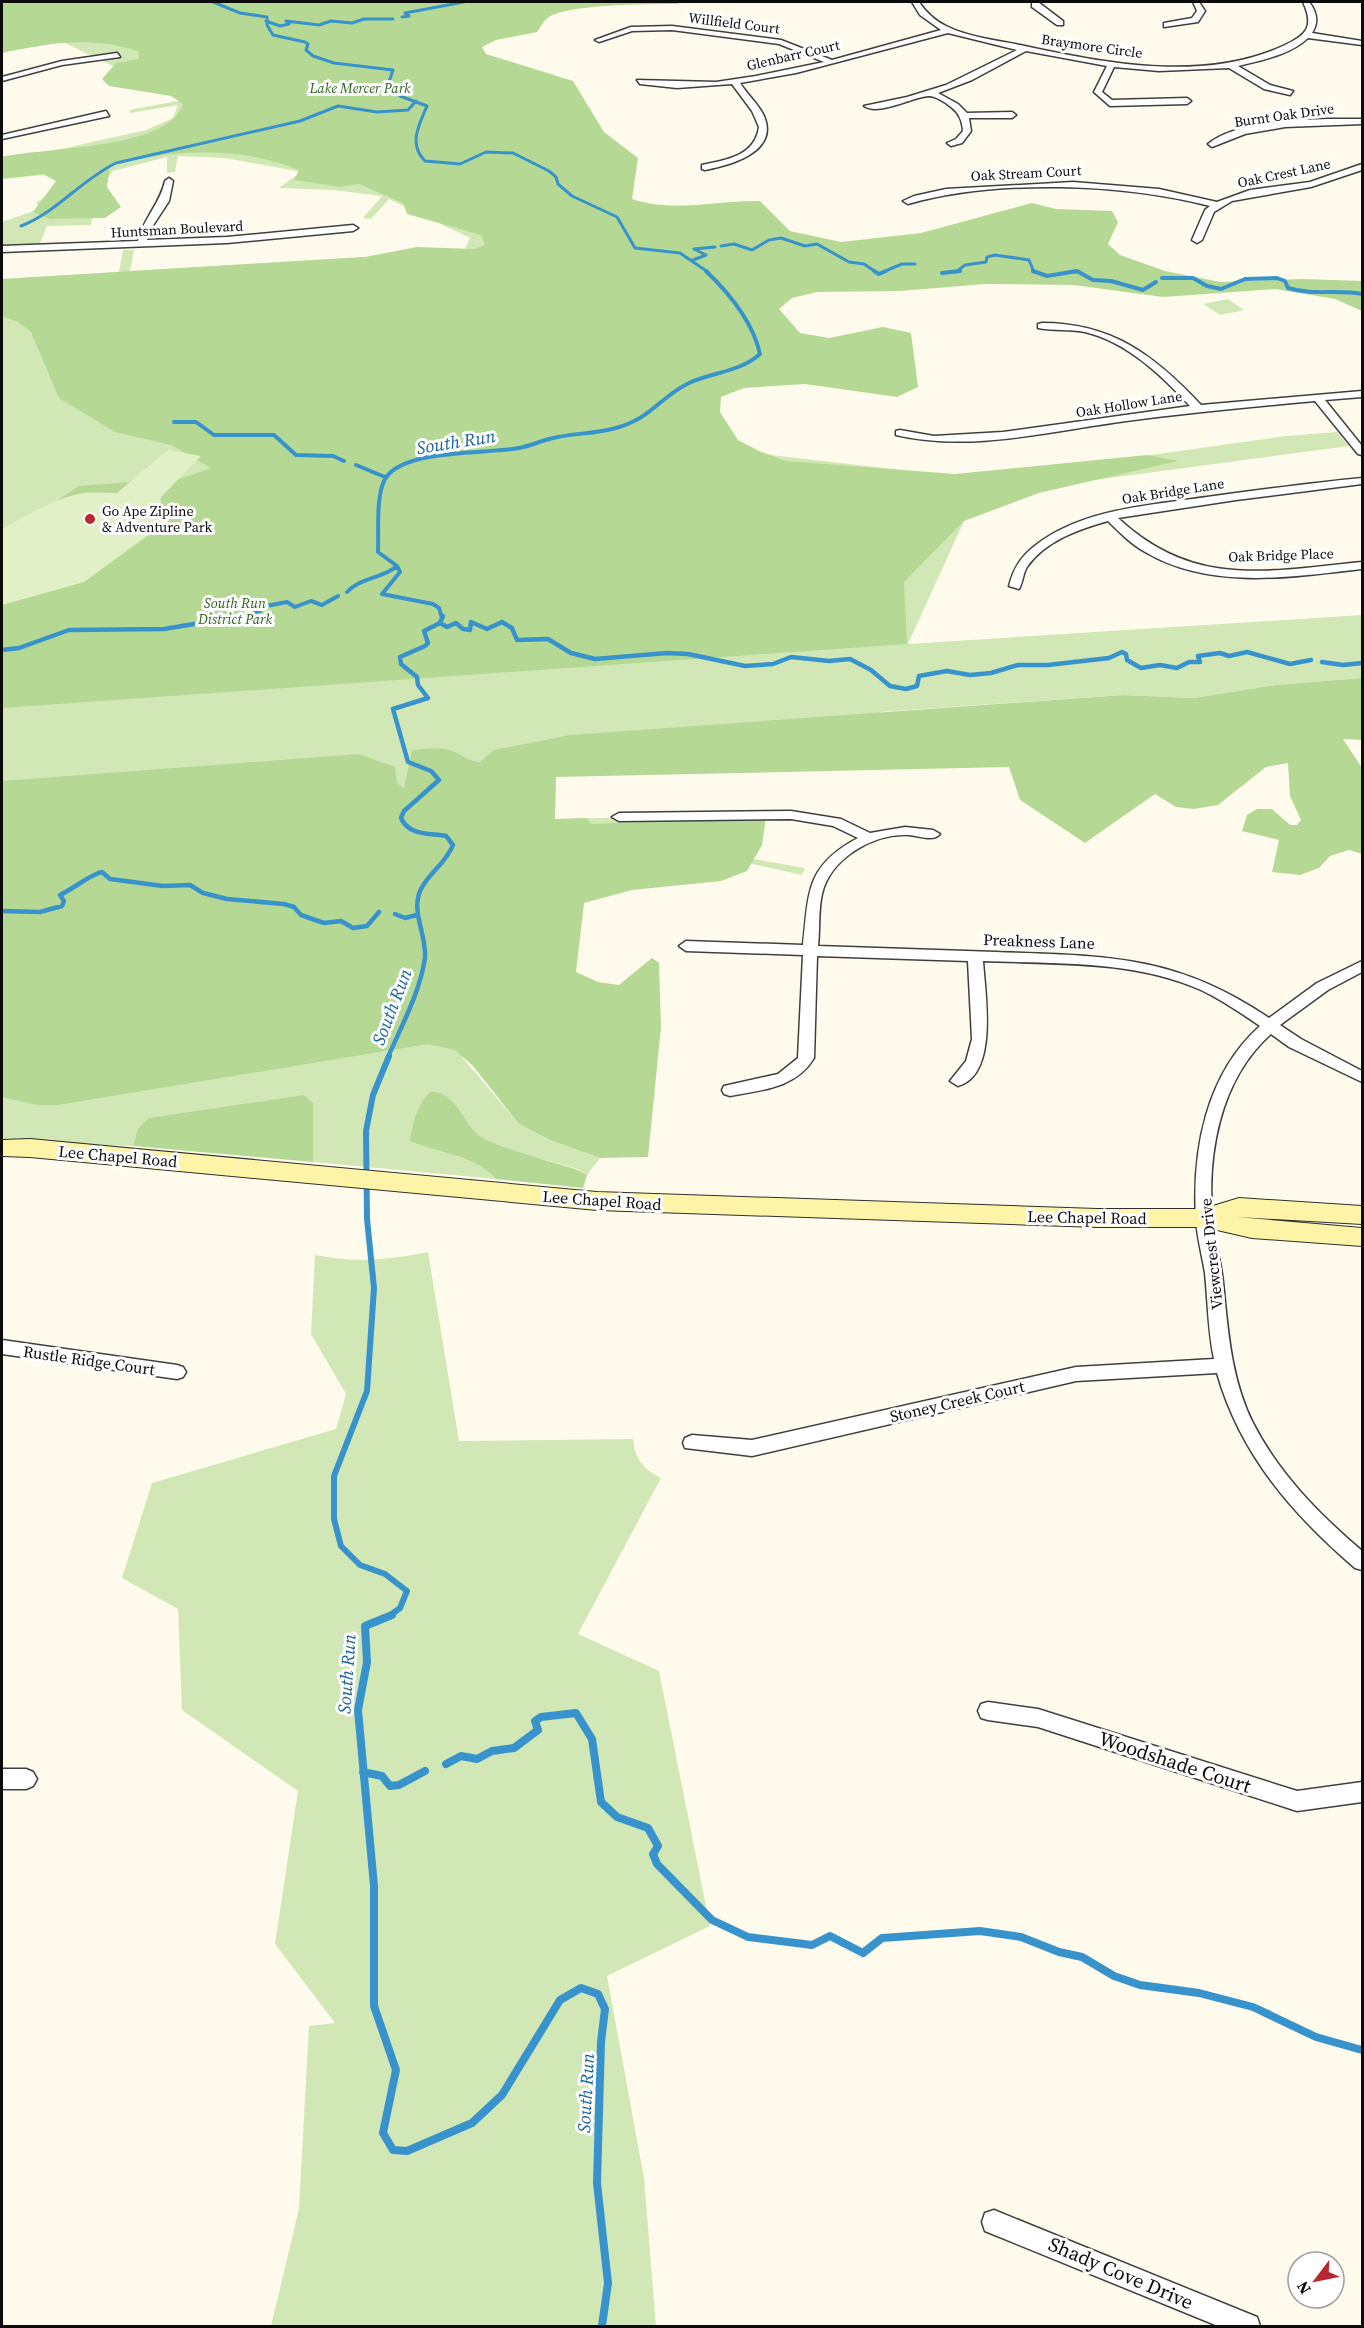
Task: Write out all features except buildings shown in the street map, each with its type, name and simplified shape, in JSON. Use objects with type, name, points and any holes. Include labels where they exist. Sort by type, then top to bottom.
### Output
[{"type":"main road","name":"Lee Chapel Road","points":[[2,1148],[300,1172],[597,1201],[1097,1218],[1204,1218],[1252,1229],[1362,1237]]},
{"type":"main road","name":"Lee Chapel Road","points":[[1204,1218],[1239,1207],[1362,1215]]},
{"type":"street","name":"Braymore Circle","points":[[916,2],[929,18],[950,30],[1024,49],[1111,65],[1173,68],[1229,64],[1281,51],[1309,32]]},
{"type":"street","points":[[1035,2],[1035,5],[1060,23]]},
{"type":"street","points":[[1167,25],[1195,20],[1201,11],[1196,2]]},
{"type":"street","points":[[1306,2],[1314,19],[1309,32]]},
{"type":"street","name":"Willfield Court","points":[[599,40],[631,29],[672,28],[788,44],[829,61]]},
{"type":"street","name":"Glenbarr Court","points":[[640,82],[667,84],[734,81],[829,61],[950,30]]},
{"type":"street","points":[[1309,32],[1362,37]]},
{"type":"street","points":[[1309,32],[1362,43]]},
{"type":"street","points":[[868,106],[889,104],[986,72],[1024,49]]},
{"type":"street","points":[[2,80],[62,63],[117,55]]},
{"type":"street","points":[[1229,64],[1267,87],[1290,93]]},
{"type":"street","points":[[1111,65],[1098,92],[1110,102],[1187,101]]},
{"type":"street","points":[[705,167],[740,159],[757,146],[762,137],[763,128],[759,115],[734,81]]},
{"type":"street","points":[[928,92],[952,103],[963,116],[967,131],[959,141],[951,143]]},
{"type":"street","points":[[2,137],[106,114]]},
{"type":"street","points":[[963,116],[1011,115]]},
{"type":"street","name":"Burnt Oak Drive","points":[[1212,144],[1232,135],[1305,122],[1362,122]]},
{"type":"street","name":"Oak Crest Lane","points":[[1216,205],[1243,194],[1311,184],[1360,169]]},
{"type":"street","points":[[142,244],[145,229],[165,202],[169,181]]},
{"type":"street","name":"Oak Stream Court","points":[[908,201],[932,194],[1077,183],[1140,188],[1216,205]]},
{"type":"street","points":[[1197,240],[1205,218],[1216,205]]},
{"type":"street","name":"Huntsman Boulevard","points":[[2,249],[254,238],[353,228]]},
{"type":"street","points":[[1042,326],[1084,328],[1123,343],[1160,369],[1198,408]]},
{"type":"street","name":"Oak Hollow Lane","points":[[900,433],[934,439],[1003,435],[1198,408],[1319,400],[1362,394]]},
{"type":"street","points":[[1319,400],[1362,452]]},
{"type":"street","name":"Oak Bridge Lane","points":[[1015,585],[1023,564],[1043,546],[1070,531],[1110,517],[1304,487],[1362,481]]},
{"type":"street","name":"Oak Bridge Place","points":[[1110,517],[1153,552],[1198,569],[1250,574],[1362,566]]},
{"type":"street","points":[[619,817],[791,815],[836,822],[868,837]]},
{"type":"street","points":[[730,1090],[784,1078],[802,1068],[806,1059],[813,903],[820,882],[834,862],[868,837],[901,831],[933,834]]},
{"type":"street","name":"Preakness Lane","points":[[686,946],[1105,961],[1154,969],[1204,986],[1304,1048],[1362,1077]]},
{"type":"street","points":[[958,1081],[973,1063],[980,1039],[975,957]]},
{"type":"street","name":"Viewcrest Drive","points":[[1362,966],[1313,991],[1268,1024],[1237,1063],[1215,1109],[1205,1156],[1204,1218],[1224,1366],[1236,1408],[1252,1440],[1275,1475],[1303,1509],[1362,1562]]},
{"type":"street","name":"Rustle Ridge Court","points":[[2,1347],[177,1372]]},
{"type":"street","name":"Stoney Creek Court","points":[[692,1443],[752,1448],[1076,1374],[1152,1368],[1224,1366]]},
{"type":"street","name":"Woodshade Court","points":[[988,1712],[1038,1718],[1297,1801],[1362,1792]]},
{"type":"street","points":[[2,1779],[26,1779]]},
{"type":"street","name":"Shady Cove Drive","points":[[993,2222],[1248,2326]]},
{"type":"green space","name":"South Run District Park","points":[[2,2],[490,2],[449,19],[435,42],[440,51],[462,70],[497,80],[488,81],[502,90],[548,103],[556,111],[561,139],[581,161],[593,186],[605,201],[683,229],[736,266],[731,284],[750,293],[762,308],[760,319],[765,330],[754,377],[672,407],[635,433],[779,456],[981,479],[1286,436],[1337,432],[1349,446],[1020,490],[964,521],[908,644],[1362,615],[1362,678],[1275,685],[1194,698],[1123,695],[880,712],[865,750],[556,756],[555,819],[783,814],[831,820],[853,829],[849,831],[805,818],[749,818],[754,859],[805,868],[802,875],[735,860],[654,865],[564,887],[545,947],[568,1003],[619,985],[652,958],[659,963],[647,1027],[661,1027],[650,1091],[626,1096],[445,959],[462,1057],[519,1124],[550,1140],[600,1158],[587,1175],[578,1169],[486,1140],[474,1130],[446,1096],[439,1093],[430,1093],[421,1104],[414,1120],[410,1140],[467,1159],[496,1179],[313,1162],[313,1103],[307,1098],[202,1125],[142,1124],[138,1128],[133,1146],[2,1141],[2,279],[119,272],[123,250],[134,250],[130,271],[464,251],[470,238],[389,199],[371,219],[363,218],[382,196],[333,190],[279,188],[301,172],[225,158],[178,156],[175,172],[167,173],[167,157],[113,171],[98,191],[91,225],[47,226],[39,246],[2,246],[2,222],[39,209],[36,202],[64,189],[53,174],[2,179],[2,162],[146,130],[173,118],[178,105],[130,113],[129,110],[183,100],[63,42],[2,52]]},
{"type":"green space","name":"Lake Mercer Park","points":[[2,2],[683,2],[573,9],[547,18],[537,32],[496,40],[482,47],[486,54],[573,81],[604,132],[638,158],[632,199],[679,206],[760,201],[790,231],[841,242],[921,233],[1032,203],[1056,209],[1112,211],[1118,222],[1108,244],[1120,255],[1165,271],[1220,282],[1303,279],[1362,281],[1362,311],[1335,299],[1275,289],[1163,297],[1074,285],[985,284],[900,291],[817,292],[792,298],[779,309],[800,333],[829,338],[883,327],[911,333],[918,387],[897,397],[805,384],[744,388],[721,397],[720,412],[738,440],[759,451],[786,461],[955,474],[1147,455],[1178,461],[1039,493],[964,521],[904,582],[907,644],[2,708],[2,537],[79,486],[183,478],[211,468],[171,445],[115,432],[59,398],[31,332],[18,322],[2,316],[2,279],[365,257],[417,247],[474,249],[485,245],[481,235],[407,214],[403,203],[359,184],[340,187],[294,180],[299,170],[277,162],[230,154],[180,153],[132,160],[110,166],[107,187],[121,207],[105,218],[50,219],[33,212],[56,181],[43,174],[2,179],[2,157],[103,144],[130,138],[155,130],[173,119],[183,104],[171,96],[109,86],[102,79],[116,63],[139,59],[138,51],[120,46],[86,42],[37,46],[2,53]]},
{"type":"green space","points":[[1228,299],[1244,310],[1220,315],[1203,304]]},
{"type":"green space","name":"Go Ape Zipline & Adventure Park","points":[[168,450],[201,456],[161,497],[158,528],[84,582],[2,605],[2,529],[41,508],[73,495],[117,493]]},
{"type":"green space","points":[[1362,678],[1362,740],[1343,739],[1362,768],[1362,854],[1349,850],[1330,856],[1319,868],[1300,875],[1272,872],[1279,840],[1242,831],[1247,815],[1257,809],[1272,809],[1290,825],[1297,825],[1301,820],[1290,796],[1288,763],[1266,767],[1218,805],[1194,809],[1176,807],[1155,794],[1085,843],[1020,800],[1009,767],[556,777],[555,819],[587,818],[591,824],[766,817],[762,845],[747,871],[721,881],[632,890],[584,903],[576,972],[598,982],[619,985],[652,958],[659,963],[661,1027],[648,1157],[600,1158],[550,1140],[519,1124],[473,1066],[455,1050],[428,1044],[58,1105],[38,1105],[2,1097],[2,781],[359,754],[395,767],[397,783],[404,788],[412,750],[443,749],[480,762],[494,750],[570,735],[1123,695],[1194,698],[1275,685]]},
{"type":"green space","points":[[430,1092],[439,1093],[452,1101],[474,1130],[486,1140],[587,1175],[583,1188],[496,1179],[467,1159],[410,1141],[416,1115],[421,1103]]},
{"type":"green space","points":[[304,1095],[313,1103],[313,1162],[133,1146],[138,1128],[149,1118]]},
{"type":"green space","points":[[428,1252],[459,1441],[633,1439],[641,1463],[661,1478],[578,1634],[659,1671],[710,1926],[607,1976],[644,2178],[656,2326],[271,2326],[299,2209],[309,2026],[335,2023],[275,1944],[298,1791],[182,1710],[178,1609],[122,1578],[152,1483],[336,1429],[346,1394],[311,1334],[315,1255],[372,1260]]},
{"type":"waterway","name":"South Run","points":[[213,2],[240,13],[267,17],[267,21]]},
{"type":"waterway","points":[[402,17],[409,16],[405,13],[464,2]]},
{"type":"waterway","points":[[267,21],[280,26],[289,24],[286,21],[319,25],[331,21],[352,23],[364,19],[393,19]]},
{"type":"waterway","name":"South Run","points":[[267,21],[273,35],[305,42],[308,44],[306,50],[313,56],[334,63],[393,70],[389,82],[400,96],[415,102]]},
{"type":"waterway","points":[[21,226],[46,213],[91,178],[116,163],[300,121],[338,106],[377,112],[408,110],[415,102]]},
{"type":"waterway","name":"South Run","points":[[415,102],[427,106],[418,127],[416,141],[420,155],[425,161],[460,164],[486,152],[513,153],[549,171],[556,177],[558,184],[572,196],[617,217],[635,248],[680,253],[708,272]]},
{"type":"waterway","points":[[721,246],[734,244],[752,250],[769,240],[781,238],[805,246],[817,244],[849,262],[864,264],[876,272]]},
{"type":"waterway","points":[[693,260],[706,255],[694,249],[715,247]]},
{"type":"waterway","points":[[957,271],[965,265],[986,262],[987,257],[995,255],[1029,260],[1034,271]]},
{"type":"waterway","points":[[883,272],[902,264],[915,264]]},
{"type":"waterway","name":"South Run","points":[[397,566],[378,552],[378,523],[383,483],[387,476],[398,467],[430,457],[519,448],[553,438],[616,428],[639,419],[689,383],[744,365],[760,354],[746,319],[731,298],[706,271]]},
{"type":"waterway","points":[[874,271],[879,274],[886,271]]},
{"type":"waterway","points":[[942,273],[957,271]]},
{"type":"waterway","points":[[1034,271],[1047,276],[1071,272]]},
{"type":"waterway","points":[[1071,272],[1079,272]]},
{"type":"waterway","points":[[1071,272],[1079,272]]},
{"type":"waterway","points":[[1079,272],[1093,280],[1111,281],[1143,290],[1156,282]]},
{"type":"waterway","points":[[1162,278],[1193,278],[1207,286],[1221,289],[1245,279],[1277,278],[1285,281],[1288,288],[1298,290],[1362,294]]},
{"type":"waterway","points":[[174,422],[196,422],[214,435],[274,435],[296,455],[333,456],[344,461]]},
{"type":"waterway","points":[[356,465],[385,477]]},
{"type":"waterway","points":[[347,592],[359,583],[397,566]]},
{"type":"waterway","name":"South Run","points":[[397,566],[400,572],[382,594],[433,604],[439,608],[442,618]]},
{"type":"waterway","points":[[238,617],[260,611],[261,607],[287,602],[295,607],[311,601],[322,605],[338,596]]},
{"type":"waterway","name":"South Run","points":[[440,623],[443,616]]},
{"type":"waterway","points":[[2,650],[19,648],[69,630],[164,629],[238,617]]},
{"type":"waterway","points":[[233,618],[238,617]]},
{"type":"waterway","points":[[440,623],[447,627],[456,623],[463,629],[470,630],[471,622],[487,629],[502,622],[512,628],[517,640],[548,639],[571,653],[595,659],[667,653],[688,654],[745,666],[773,664],[791,657],[829,661],[850,659],[871,670],[890,686],[906,689],[917,686],[919,676],[947,671],[970,675],[991,673],[1018,665],[1048,665],[1109,658],[1122,652],[1126,654],[1127,660],[1141,668],[1160,665],[1177,668],[1189,662],[1200,662],[1198,656],[1220,653],[1229,656],[1247,652],[1290,664],[1311,660]]},
{"type":"waterway","name":"South Run","points":[[388,1057],[405,1021],[423,971],[425,949],[418,914],[418,897],[424,883],[453,845],[446,836],[427,834],[409,828],[401,818],[404,811],[439,780],[431,771],[408,762],[393,709],[428,698],[418,685],[417,677],[401,664],[400,657],[425,646],[428,643],[424,631],[440,623]]},
{"type":"waterway","points":[[1322,662],[1343,665],[1362,663]]},
{"type":"waterway","points":[[2,911],[40,912],[62,906],[64,901],[60,895],[102,872],[110,879],[163,886],[190,885],[203,893],[227,899],[284,904],[294,907],[301,915],[324,923],[341,921],[353,928],[367,926],[379,912]]},
{"type":"waterway","points":[[395,914],[405,918],[417,915]]},
{"type":"waterway","name":"South Run","points":[[389,1056],[373,1095],[366,1131],[367,1219],[374,1288],[367,1391],[334,1476],[334,1519],[341,1546],[360,1565],[385,1574],[407,1591],[400,1608],[389,1616]]},
{"type":"waterway","name":"South Run","points":[[364,1772],[358,1710],[367,1662],[365,1626],[389,1616]]},
{"type":"waterway","points":[[446,1764],[461,1756],[477,1759],[492,1751],[514,1748],[538,1730],[535,1721],[541,1717],[576,1713],[592,1739],[601,1802],[617,1817],[648,1828],[658,1846],[653,1854],[657,1864],[712,1920],[748,1937],[812,1945],[830,1936],[863,1953],[882,1938],[980,1931],[1021,1937],[1059,1952],[1082,1957],[1114,1976],[1140,1985],[1199,1993],[1253,2007],[1316,2037],[1362,2050]]},
{"type":"waterway","points":[[364,1772],[382,1776],[390,1786],[399,1785],[425,1771]]},
{"type":"waterway","name":"South Run","points":[[364,1772],[374,1886],[374,2006],[396,2070],[383,2133],[393,2150],[407,2151],[472,2123],[502,2095],[560,2000],[581,1988],[598,1994],[605,2009],[601,2042],[597,2183],[608,2283],[602,2326]]},
{"type":"place","name":"Go Ape Zipline & Adventure Park","points":[[90,519]]}]
